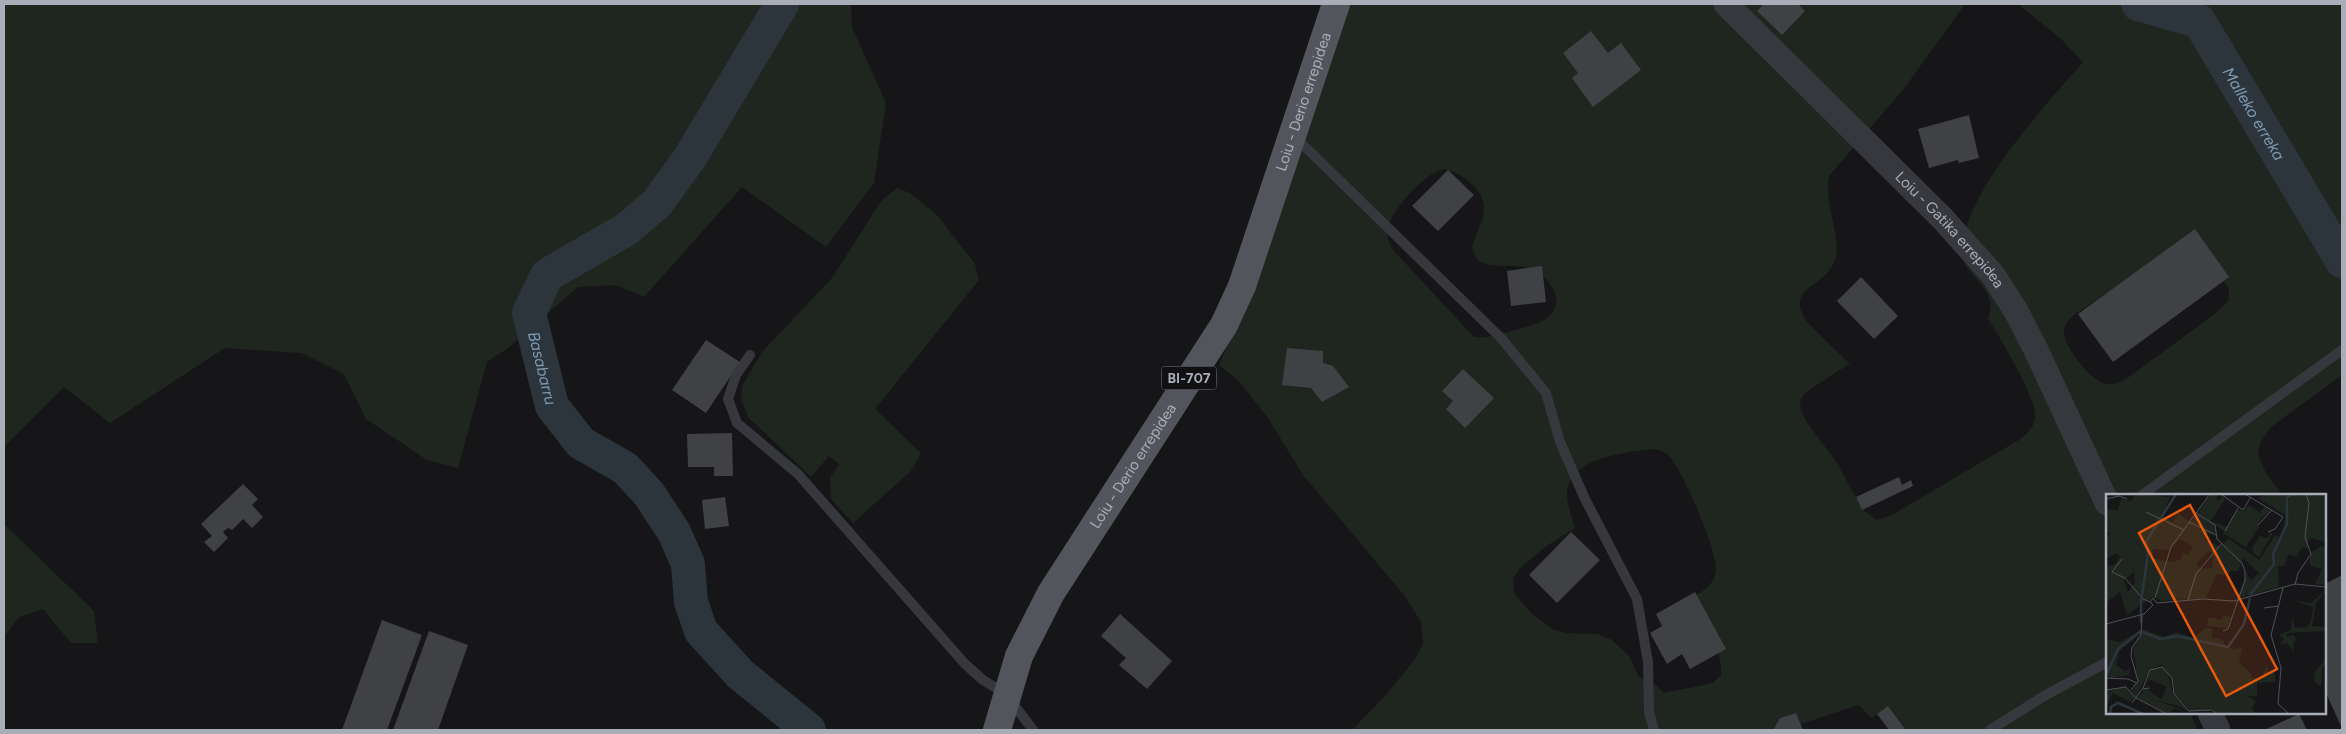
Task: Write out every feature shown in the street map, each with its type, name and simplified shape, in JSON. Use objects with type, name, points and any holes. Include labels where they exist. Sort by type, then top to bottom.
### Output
[{"type":"main road","name":"Loiu - Derio errepidea","points":[[997,730],[1006,694],[1019,656],[1051,593],[1224,325],[1242,286],[1294,135],[1336,4]]},
{"type":"street","name":"Loiu - Gatika errepidea","points":[[1726,4],[1943,219],[1993,275],[2016,311],[2037,352],[2106,501]]},
{"type":"street","points":[[2210,714],[2218,730]]},
{"type":"lane","points":[[1294,135],[1501,338],[1546,393],[1560,442],[1585,499],[1637,599],[1648,662],[1649,712],[1654,730]]},
{"type":"lane","points":[[2143,494],[2342,350]]},
{"type":"lane","points":[[750,355],[736,375],[728,399],[738,423],[798,474],[965,664],[983,680],[1006,694],[1034,730]]},
{"type":"lane","points":[[1990,730],[2044,696],[2106,663]]},
{"type":"shaded area","points":[[4,4],[851,4],[852,27],[886,103],[874,183],[826,247],[742,187],[644,297],[616,285],[578,287],[508,348],[487,362],[458,468],[427,460],[366,419],[344,374],[301,353],[225,348],[110,423],[64,387],[4,447]]},
{"type":"shaded area","points":[[1350,4],[1965,4],[1906,86],[1829,176],[1828,197],[1837,250],[1835,260],[1830,269],[1803,294],[1800,301],[1801,310],[1807,322],[1863,377],[1849,364],[1806,392],[1801,399],[1800,408],[1806,421],[1837,463],[1862,509],[1877,520],[1892,515],[2016,442],[2034,424],[2035,410],[2025,384],[1988,318],[1991,308],[1990,299],[1986,291],[1968,269],[1962,254],[1965,231],[1975,206],[1990,179],[2028,126],[2083,62],[2061,39],[2018,4],[2342,4],[2342,375],[2271,427],[2260,443],[2258,455],[2265,471],[2281,494],[2106,494],[2106,714],[2190,714],[2198,730],[1907,730],[1888,706],[1872,718],[1858,705],[1801,724],[1796,713],[1780,718],[1772,730],[1352,730],[1385,696],[1416,658],[1423,643],[1421,622],[1404,595],[1303,475],[1268,418],[1238,380],[1219,365],[1283,207]],"holes":[[[1444,169],[1471,183],[1481,195],[1484,209],[1483,219],[1472,247],[1477,260],[1493,265],[1519,266],[1535,270],[1551,285],[1556,297],[1556,305],[1553,312],[1542,321],[1488,337],[1474,337],[1394,251],[1388,240],[1387,231],[1391,220],[1402,202],[1428,177]],[[2156,262],[2212,264],[2229,289],[2229,300],[2216,313],[2126,379],[2118,383],[2103,383],[2091,375],[2078,361],[2065,337],[2065,327],[2075,314]],[[1651,449],[1663,452],[1669,456],[1682,477],[1705,529],[1715,560],[1716,570],[1714,579],[1709,586],[1695,596],[1716,645],[1721,665],[1721,675],[1713,683],[1664,693],[1656,685],[1639,677],[1629,656],[1612,640],[1597,634],[1566,633],[1554,630],[1532,614],[1514,593],[1513,579],[1520,568],[1545,547],[1575,528],[1567,494],[1570,482],[1577,472],[1599,459]]]},
{"type":"shaded area","points":[[897,188],[910,193],[937,215],[975,264],[979,280],[875,409],[921,453],[911,471],[853,523],[831,499],[830,478],[839,464],[829,456],[811,477],[748,417],[741,399],[742,386],[762,352],[832,278],[881,201]]},
{"type":"shaded area","points":[[4,524],[94,611],[98,643],[71,643],[43,609],[19,617],[4,637]]},
{"type":"building","points":[[1760,4],[1798,4],[1805,11],[1782,35],[1757,11],[1762,6]]},
{"type":"building","points":[[1591,31],[1608,53],[1621,43],[1641,70],[1593,107],[1572,78],[1578,73],[1563,53]]},
{"type":"building","points":[[1969,115],[1979,158],[1959,163],[1958,160],[1929,168],[1918,129]]},
{"type":"building","points":[[1448,170],[1474,195],[1438,231],[1412,206]]},
{"type":"building","points":[[2195,229],[2229,277],[2113,362],[2078,314]]},
{"type":"building","points":[[1542,266],[1546,302],[1511,306],[1507,271]]},
{"type":"building","points":[[1861,277],[1898,316],[1874,339],[1837,301]]},
{"type":"building","points":[[706,340],[740,362],[706,413],[672,390]]},
{"type":"building","points":[[1287,348],[1323,351],[1323,363],[1333,366],[1349,387],[1322,402],[1311,388],[1282,385]]},
{"type":"building","points":[[1463,369],[1494,398],[1465,428],[1446,409],[1453,401],[1442,391]]},
{"type":"building","points":[[732,433],[733,476],[714,476],[714,467],[688,467],[687,434]]},
{"type":"building","points":[[1899,477],[1902,485],[1911,480],[1913,486],[1862,510],[1856,497]]},
{"type":"building","points":[[243,484],[258,499],[252,505],[263,517],[252,528],[243,519],[232,530],[228,528],[223,532],[228,538],[214,552],[204,542],[212,536],[201,524]]},
{"type":"building","points":[[725,497],[729,526],[705,529],[702,500]]},
{"type":"building","points":[[1571,532],[1600,560],[1557,603],[1529,575]]},
{"type":"building","points":[[2342,575],[2342,728],[2326,693],[2326,583]]},
{"type":"building","points":[[1695,592],[1726,649],[1690,669],[1682,654],[1667,664],[1650,633],[1662,626],[1656,614]]},
{"type":"building","points":[[1120,614],[1172,661],[1147,689],[1119,665],[1126,658],[1101,636]]},
{"type":"building","points":[[382,620],[422,635],[387,730],[342,730]]},
{"type":"building","points":[[429,631],[468,645],[438,730],[393,730]]},
{"type":"building","points":[[1888,706],[1906,730],[1889,730],[1877,714]]},
{"type":"building","points":[[1796,713],[1803,730],[1773,730],[1780,718]]},
{"type":"building","points":[[2299,714],[2307,730],[2264,730]]},
{"type":"waterway","name":"Basabarru","points":[[782,4],[689,159],[657,203],[627,229],[547,275],[529,313],[552,406],[581,443],[625,468],[649,494],[674,532],[688,564],[691,602],[701,631],[740,674],[809,730]]},
{"type":"waterway","name":"Malleko erreka","points":[[2138,4],[2199,21],[2342,261]]}]
